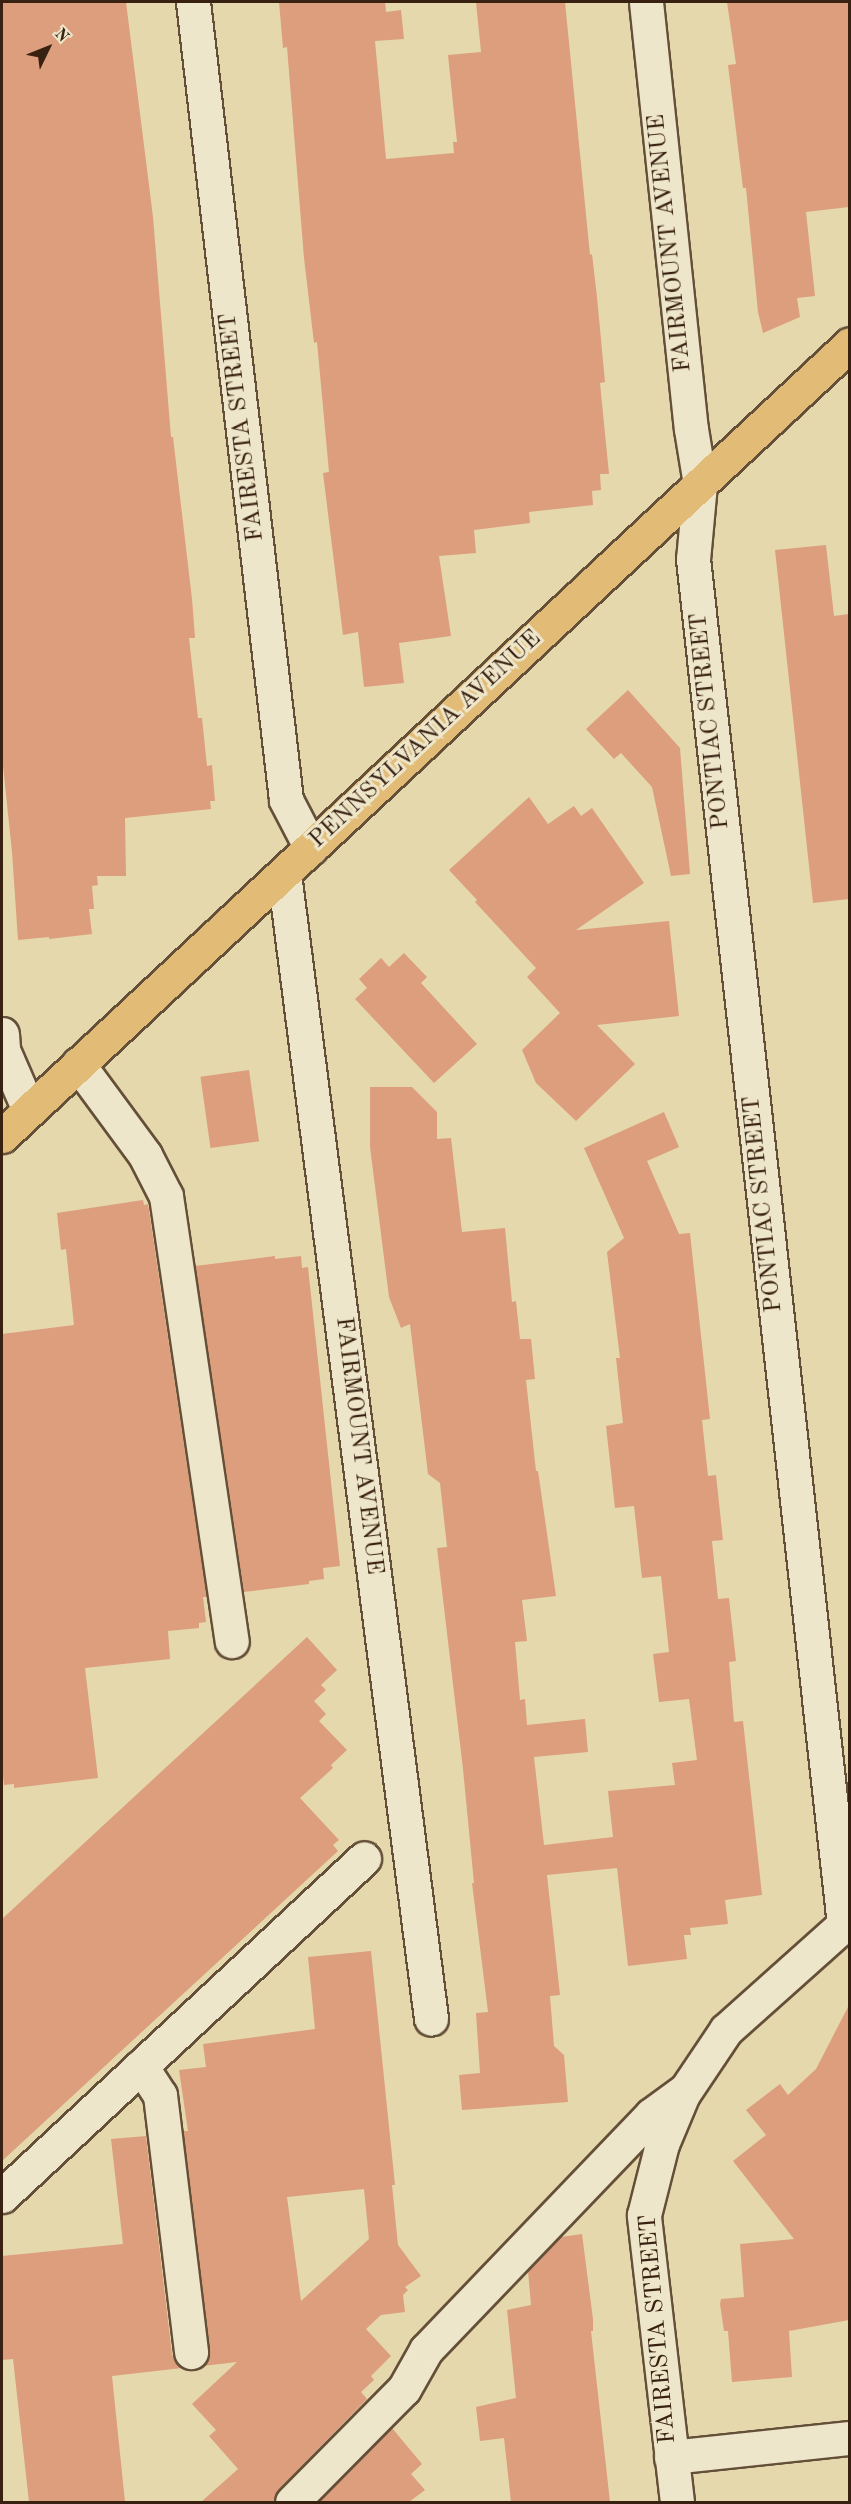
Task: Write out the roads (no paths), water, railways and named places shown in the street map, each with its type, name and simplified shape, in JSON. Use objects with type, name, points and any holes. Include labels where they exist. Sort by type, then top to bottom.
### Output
[{"type":"main road","name":"PENNSYLVANIA AVENUE","points":[[2,1136],[849,344]]},
{"type":"street","name":"FAIRESTA STREET","points":[[192,2],[286,800],[311,848]]},
{"type":"street","name":"FAIRMOUNT AVENUE","points":[[646,2],[691,429],[700,484]]},
{"type":"street","name":"PONTIAC STREET","points":[[700,484],[693,559],[847,1921]]},
{"type":"street","name":"FAIRMOUNT AVENUE","points":[[284,874],[431,2019]]},
{"type":"street","points":[[2,1034],[3,1050],[29,1110]]},
{"type":"street","points":[[78,1064],[145,1155],[166,1196],[232,1641]]},
{"type":"street","points":[[3,2191],[364,1859]]},
{"type":"street","points":[[292,2502],[404,2389],[426,2350],[530,2240],[651,2115],[685,2090],[726,2030],[847,1921]]},
{"type":"street","points":[[141,2066],[160,2095],[191,2352]]},
{"type":"street","name":"FAIRESTA STREET","points":[[677,2502],[644,2215],[662,2144],[685,2090]]},
{"type":"street","points":[[671,2457],[816,2444],[849,2438]]}]
